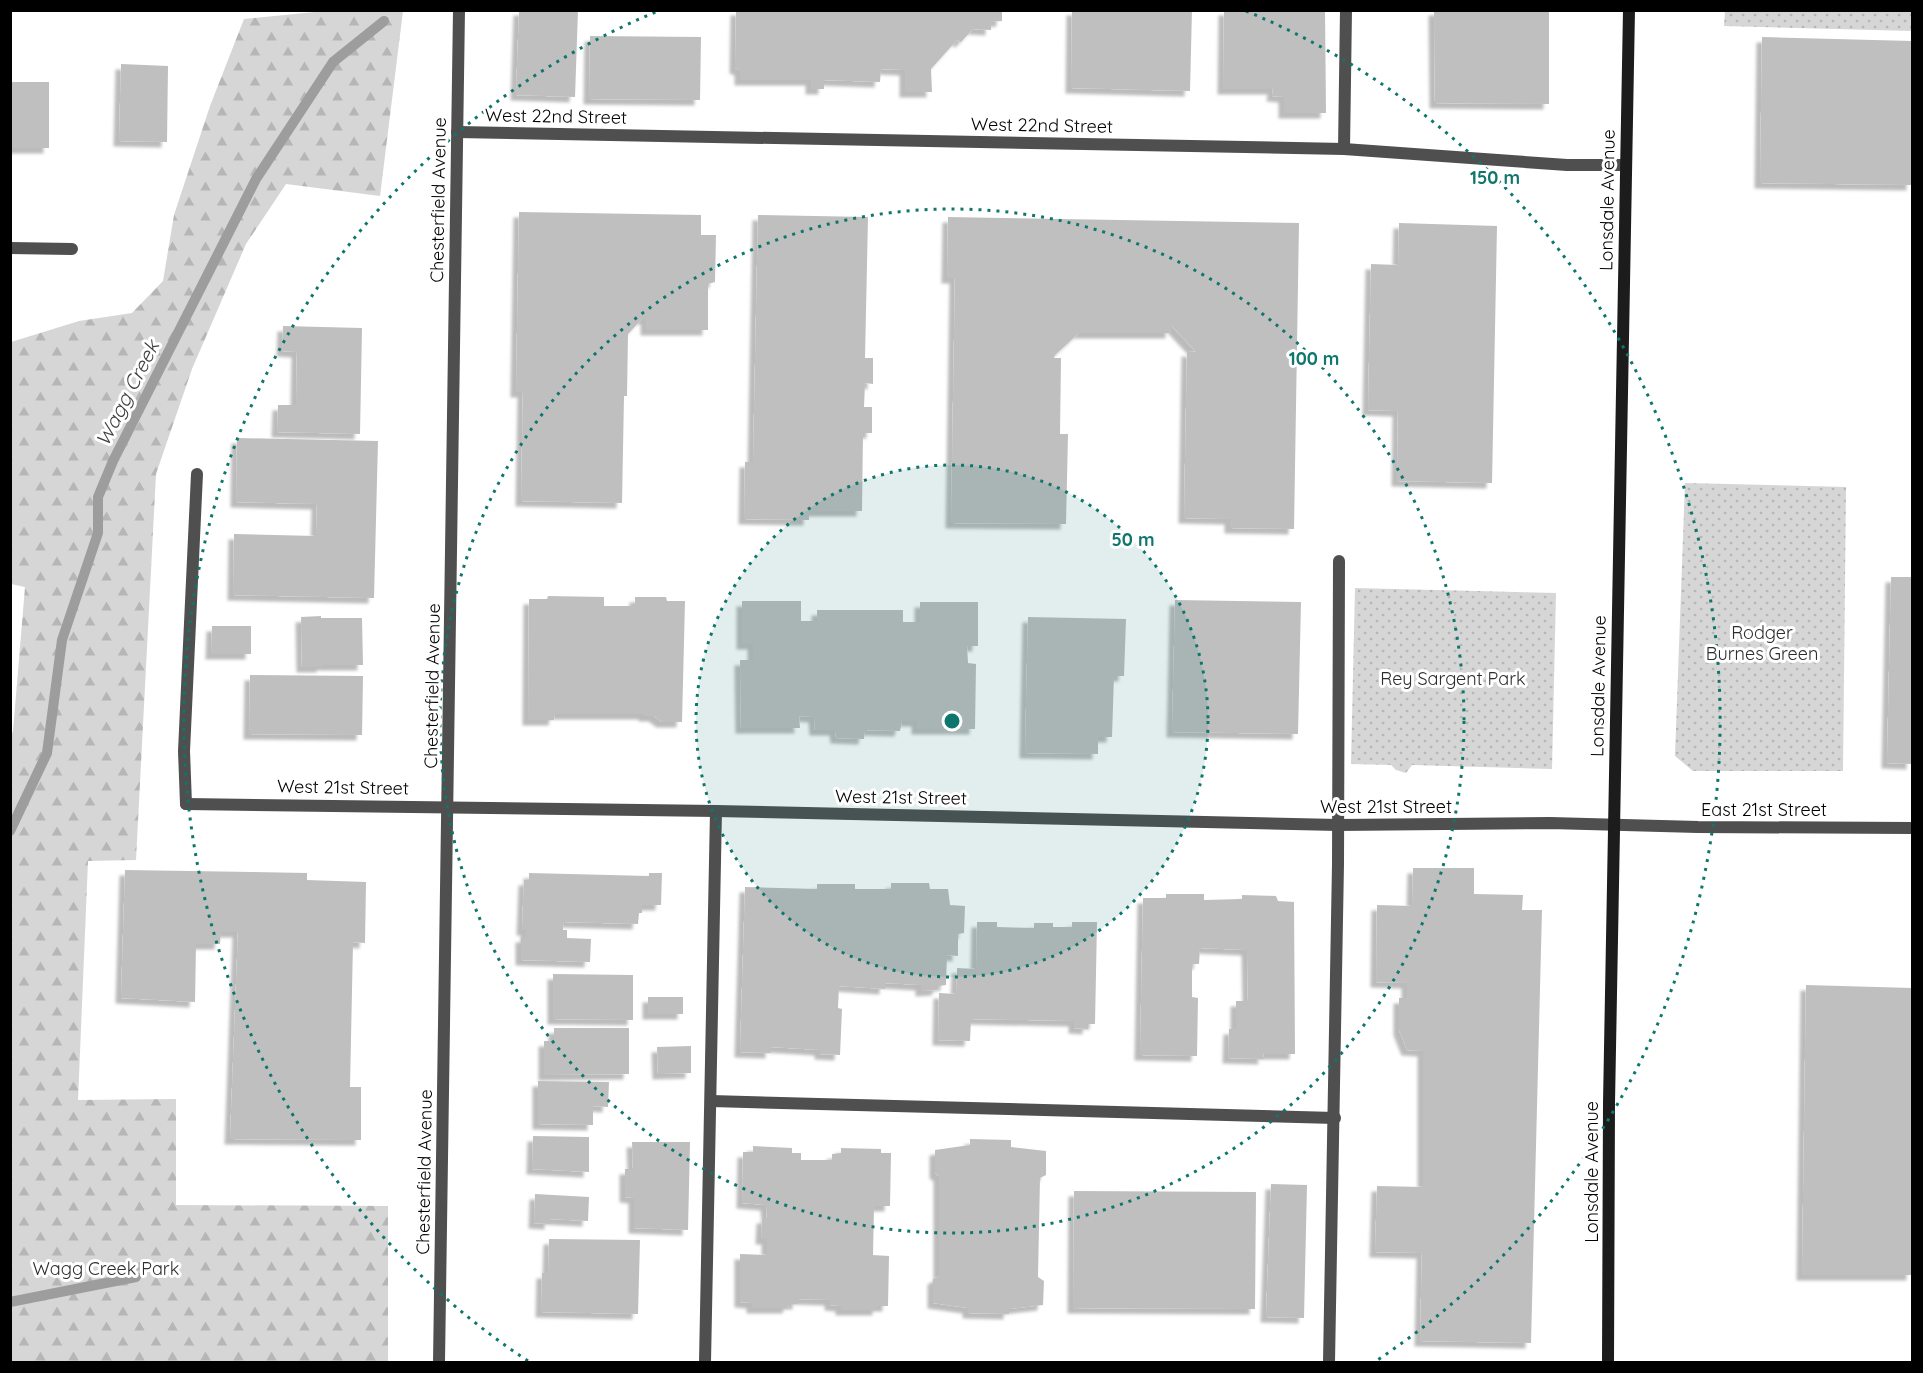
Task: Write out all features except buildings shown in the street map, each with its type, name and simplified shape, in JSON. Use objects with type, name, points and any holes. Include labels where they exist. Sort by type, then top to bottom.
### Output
[{"type":"main road","name":"Lonsdale Avenue","points":[[1608,1362],[1629,10]]},
{"type":"street","name":"Chesterfield Avenue","points":[[440,1362],[459,10]]},
{"type":"street","points":[[1344,149],[1346,10]]},
{"type":"street","name":"West 22nd Street","points":[[457,132],[1344,149],[1567,165],[1625,165]]},
{"type":"street","points":[[10,248],[72,249]]},
{"type":"street","name":"West 21st Street","points":[[197,474],[183,752],[186,804],[716,811],[1338,825],[1534,823],[1615,825]]},
{"type":"street","points":[[1329,1362],[1335,1118],[1339,561]]},
{"type":"street","points":[[705,1362],[716,811]]},
{"type":"street","name":"East 21st Street","points":[[1615,825],[1912,828]]},
{"type":"street","points":[[711,1101],[1335,1118]]},
{"type":"green space","name":"Wagg Creek Park","points":[[325,11],[403,11],[380,196],[286,184],[246,244],[192,369],[156,474],[136,860],[88,861],[78,1100],[176,1099],[176,1205],[388,1206],[388,1362],[11,1362],[10,739],[13,731],[25,587],[11,584],[11,342],[79,321],[132,313],[163,281],[174,215],[210,106],[244,19]]},
{"type":"green space","points":[[1725,11],[1912,11],[1912,31],[1724,26]]},
{"type":"green space","name":"Rodger Burnes Green","points":[[1685,483],[1846,487],[1843,771],[1693,771],[1675,756]]},
{"type":"green space","name":"Rey Sargent Park","points":[[1355,588],[1556,593],[1552,769],[1412,765],[1406,773],[1396,770],[1391,765],[1351,764]]},
{"type":"waterway","name":"Wagg Creek","points":[[10,831],[47,753],[62,640],[98,533],[98,497],[113,461],[256,179],[333,62],[384,21]]},
{"type":"waterway","points":[[10,1302],[136,1277]]}]
